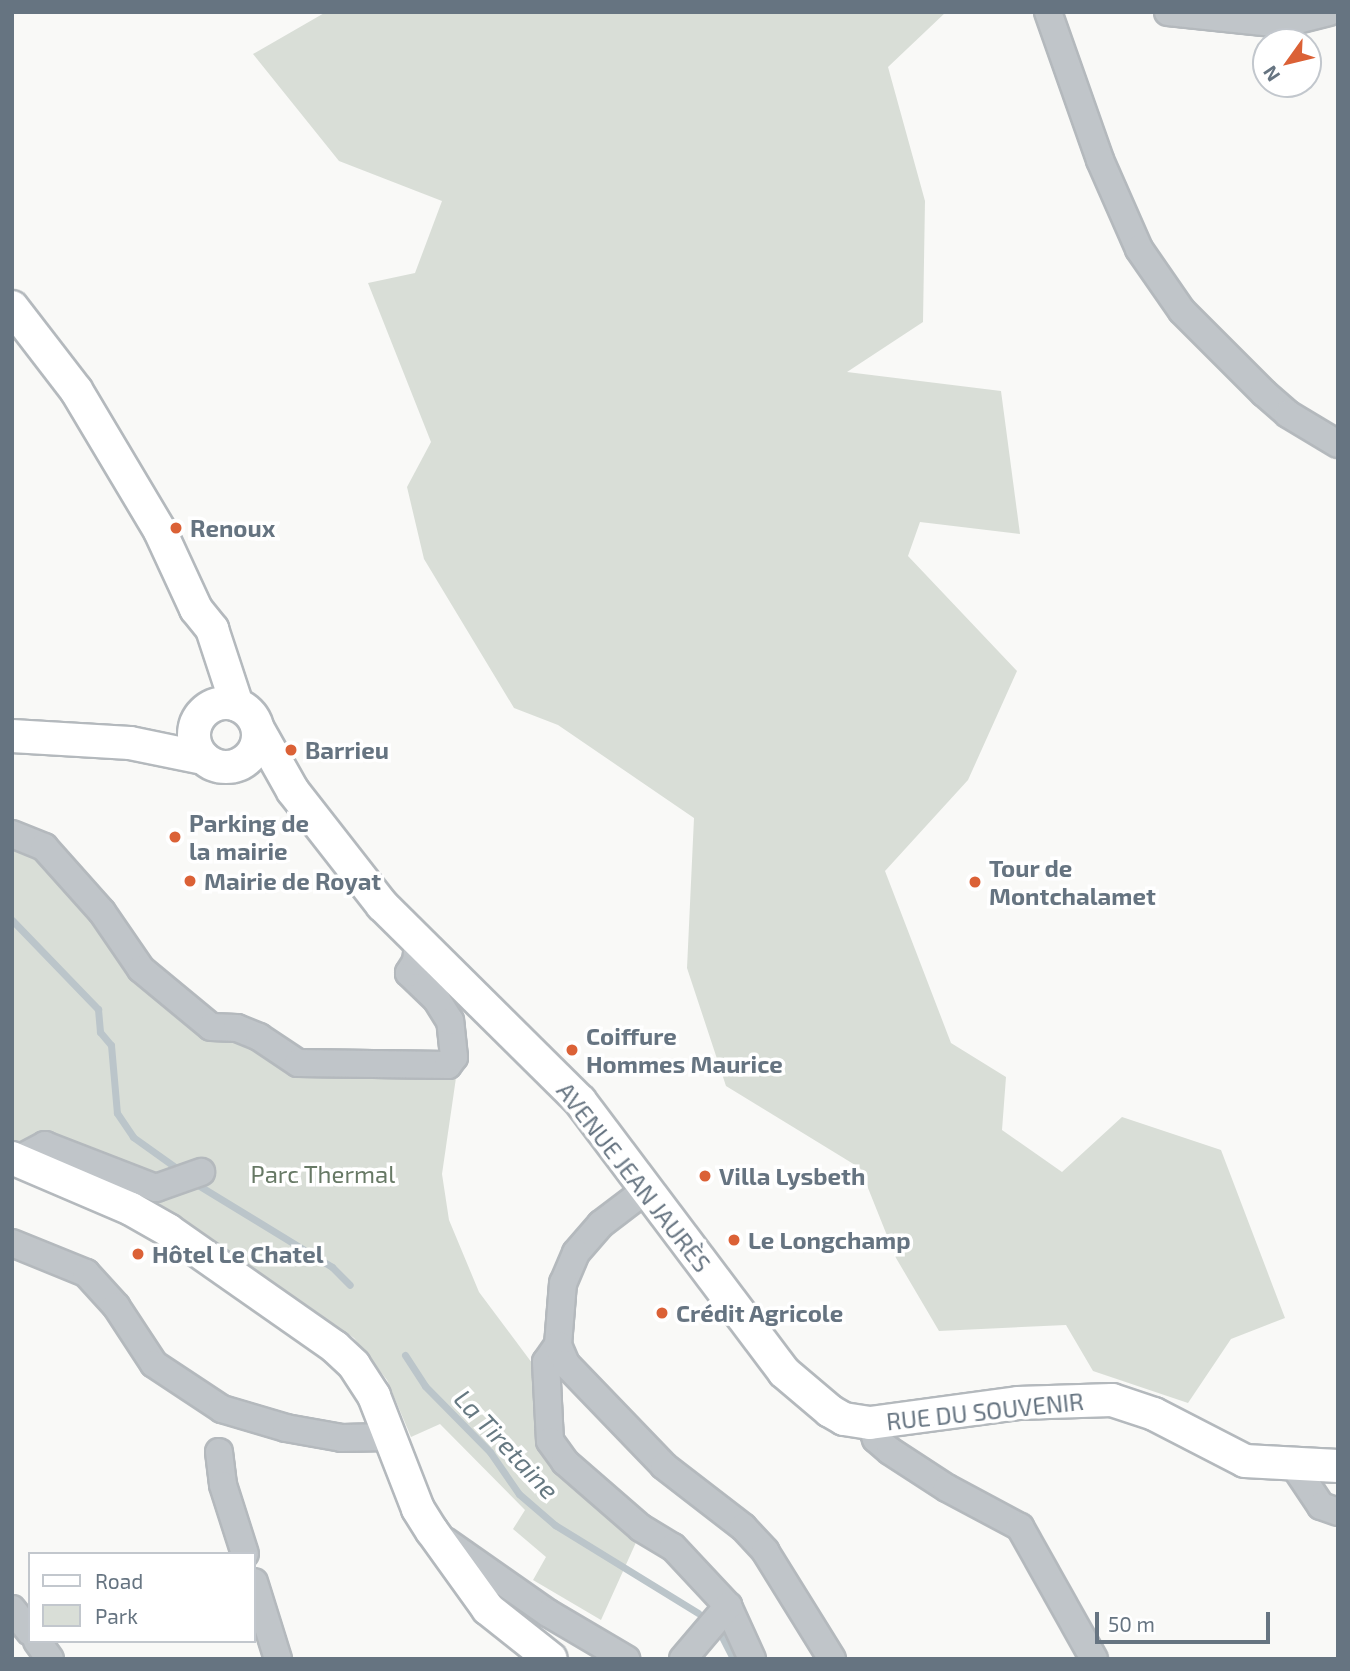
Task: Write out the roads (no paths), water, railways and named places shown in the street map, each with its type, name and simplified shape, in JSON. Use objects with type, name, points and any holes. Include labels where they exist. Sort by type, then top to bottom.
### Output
[{"type":"main road","points":[[12,307],[76,390],[160,531],[196,609],[215,636],[237,705]]},
{"type":"main road","points":[[196,609],[208,678],[198,720],[197,748],[203,758]]},
{"type":"main road","points":[[12,736],[130,743],[203,758],[218,766],[235,766],[256,748],[258,729],[250,713],[237,705],[218,704],[198,720],[130,743]]},
{"type":"main road","name":"AVENUE JEAN JAURÈS","points":[[258,729],[293,791],[418,943],[580,1101],[799,1388],[844,1419],[870,1423]]},
{"type":"main road","name":"AVENUE JEAN JAURÈS","points":[[235,766],[293,791]]},
{"type":"main road","points":[[15,1159],[168,1230],[309,1327],[354,1365],[374,1396],[387,1437],[418,1510],[432,1531],[488,1609],[551,1659]]},
{"type":"main road","name":"RUE DU SOUVENIR","points":[[870,1423],[1018,1403],[1112,1400],[1154,1414],[1228,1456],[1294,1467],[1338,1466]]},
{"type":"street","points":[[1048,12],[1100,160],[1139,249],[1182,311],[1264,393],[1288,414],[1338,444]]},
{"type":"street","points":[[1168,12],[1282,24],[1329,12]]},
{"type":"street","points":[[12,834],[44,847],[102,912],[142,969],[211,1027],[237,1028],[259,1037],[298,1063],[448,1065],[454,1057],[451,1026],[438,1000],[409,973],[416,962],[418,943]]},
{"type":"street","points":[[15,1159],[45,1145],[156,1188],[201,1172]]},
{"type":"street","points":[[647,1189],[601,1224],[576,1252],[563,1283],[558,1345],[566,1364],[664,1465],[743,1527],[798,1602],[832,1659]]},
{"type":"street","points":[[12,1242],[86,1273],[116,1306],[154,1364],[189,1392],[222,1409],[286,1428],[342,1438],[387,1437]]},
{"type":"street","points":[[558,1345],[546,1362],[550,1441],[556,1453],[641,1528],[673,1547],[723,1611],[752,1659]]},
{"type":"street","points":[[870,1423],[876,1439],[890,1451],[947,1488],[1020,1527],[1094,1659]]},
{"type":"street","points":[[219,1452],[223,1485],[244,1552]]},
{"type":"street","points":[[1294,1467],[1321,1506],[1338,1512]]},
{"type":"street","points":[[432,1531],[538,1606],[626,1659]]},
{"type":"street","points":[[256,1588],[278,1659]]},
{"type":"street","points":[[12,1609],[28,1629]]},
{"type":"street","points":[[690,1649],[723,1611]]},
{"type":"street","points":[[38,1643],[50,1659]]},
{"type":"waterway","name":"La Tiretaine","points":[[12,920],[98,1009],[100,1032],[111,1045],[117,1113],[133,1137],[182,1172]]},
{"type":"waterway","name":"La Tiretaine","points":[[193,1182],[332,1267],[350,1285]]},
{"type":"waterway","name":"La Tiretaine","points":[[405,1355],[425,1386],[490,1452],[519,1494],[555,1525],[698,1613]]},
{"type":"waterway","name":"La Tiretaine","points":[[722,1637],[733,1659]]},
{"type":"place","name":"Renoux","points":[[176,528]]},
{"type":"place","name":"Barrieu","points":[[291,750]]},
{"type":"place","name":"Parking de la mairie","points":[[175,837]]},
{"type":"place","name":"Mairie de Royat","points":[[190,881]]},
{"type":"place","name":"Tour de Montchalamet","points":[[975,882]]},
{"type":"place","name":"Coiffure Hommes Maurice","points":[[572,1050]]},
{"type":"place","name":"Villa Lysbeth","points":[[705,1176]]},
{"type":"place","name":"Le Longchamp","points":[[734,1240]]},
{"type":"place","name":"Hôtel Le Chatel","points":[[138,1254]]},
{"type":"place","name":"Crédit Agricole","points":[[662,1313]]},
{"type":"park label","name":"Parc Thermal","points":[[323,1174]]}]
